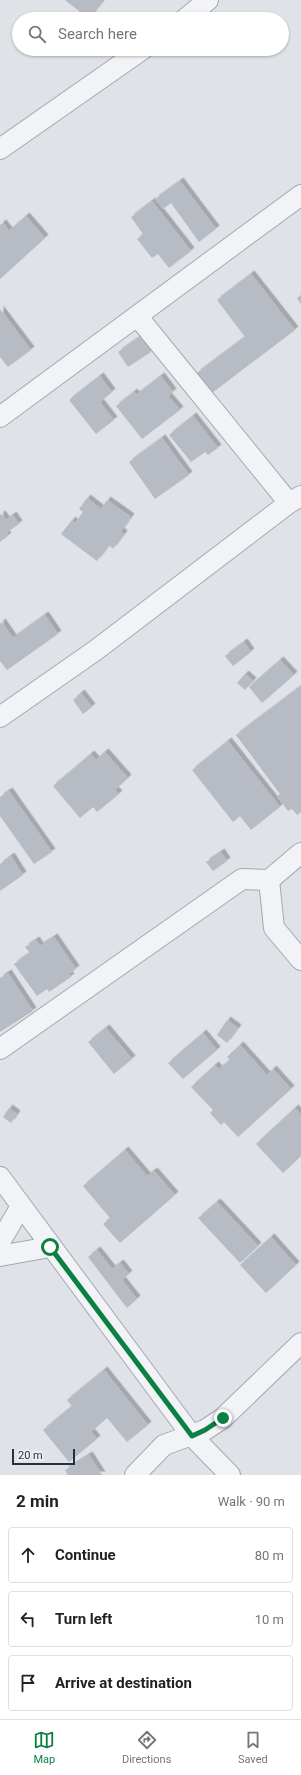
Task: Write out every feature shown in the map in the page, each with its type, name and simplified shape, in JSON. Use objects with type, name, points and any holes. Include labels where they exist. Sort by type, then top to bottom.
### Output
[{"type":"street","points":[[193,12],[208,0]]},
{"type":"street","points":[[0,149],[133,56]]},
{"type":"street","points":[[0,417],[138,317],[301,195]]},
{"type":"street","points":[[0,717],[96,650],[295,500],[138,317]]},
{"type":"street","points":[[0,1049],[242,879],[269,880],[301,853]]},
{"type":"street","points":[[269,880],[274,928],[301,960]]},
{"type":"street","points":[[0,1177],[50,1247],[192,1436],[230,1475]]},
{"type":"street","points":[[0,1242],[21,1206]]},
{"type":"street","points":[[0,1256],[50,1247]]},
{"type":"street","points":[[135,1475],[164,1445],[192,1436],[205,1430],[223,1418],[301,1343]]},
{"type":"building","points":[[65,0],[103,1],[94,12],[80,12]]},
{"type":"building","points":[[180,181],[216,229],[199,242],[171,203],[163,209],[155,199]]},
{"type":"building","points":[[152,201],[191,251],[169,268],[158,254],[152,258],[137,239],[143,234],[131,217]]},
{"type":"building","points":[[26,216],[45,238],[0,279],[0,225],[3,223],[9,231]]},
{"type":"building","points":[[251,274],[295,330],[212,393],[197,373],[245,337],[217,300]]},
{"type":"building","points":[[301,295],[301,304],[297,298]]},
{"type":"building","points":[[0,309],[31,350],[8,367],[0,357]]},
{"type":"building","points":[[140,337],[151,352],[128,367],[118,352]]},
{"type":"building","points":[[100,376],[112,392],[100,402],[114,420],[96,434],[69,400]]},
{"type":"building","points":[[161,376],[173,392],[168,396],[180,410],[142,439],[116,406],[134,392],[136,395]]},
{"type":"building","points":[[193,416],[218,448],[208,455],[205,452],[191,462],[169,435]]},
{"type":"building","points":[[162,438],[189,475],[155,499],[129,462]]},
{"type":"building","points":[[87,498],[101,509],[107,500],[131,517],[121,531],[124,534],[113,549],[109,545],[97,561],[61,534],[72,520],[75,523],[83,512],[79,509]]},
{"type":"building","points":[[2,514],[6,520],[13,515],[19,524],[6,533],[8,536],[0,542],[0,515]]},
{"type":"building","points":[[45,615],[58,634],[7,670],[0,661],[0,624],[2,622],[13,638]]},
{"type":"building","points":[[244,642],[251,652],[233,666],[225,656]]},
{"type":"building","points":[[280,660],[294,675],[262,703],[249,687]]},
{"type":"building","points":[[245,674],[253,681],[245,690],[237,683]]},
{"type":"building","points":[[301,686],[301,812],[297,815],[292,809],[288,811],[277,796],[280,794],[236,735]]},
{"type":"building","points":[[81,693],[92,707],[83,714],[73,700]]},
{"type":"building","points":[[228,741],[280,807],[251,830],[240,816],[233,822],[192,770]]},
{"type":"building","points":[[105,752],[128,778],[115,790],[119,794],[97,812],[93,807],[80,818],[53,786],[91,754],[96,760]]},
{"type":"building","points":[[9,791],[52,852],[34,864],[0,816],[0,797]]},
{"type":"building","points":[[221,852],[227,861],[213,871],[206,862]]},
{"type":"building","points":[[11,856],[23,875],[0,891],[0,864]]},
{"type":"building","points":[[54,937],[76,969],[69,974],[71,977],[49,992],[47,989],[37,996],[14,964],[30,953],[25,947],[36,940],[40,946]]},
{"type":"building","points":[[8,973],[33,1011],[0,1032],[0,978]]},
{"type":"building","points":[[227,1020],[238,1028],[227,1043],[217,1035]]},
{"type":"building","points":[[106,1028],[132,1059],[114,1074],[88,1042]]},
{"type":"building","points":[[203,1033],[217,1050],[183,1079],[168,1063]]},
{"type":"building","points":[[240,1045],[267,1075],[273,1069],[291,1089],[238,1137],[224,1122],[221,1125],[210,1113],[213,1110],[191,1087],[215,1065],[219,1069],[230,1060],[227,1057]]},
{"type":"building","points":[[9,1108],[17,1114],[11,1123],[3,1117]]},
{"type":"building","points":[[295,1108],[301,1115],[301,1156],[283,1173],[256,1144]]},
{"type":"building","points":[[125,1150],[147,1176],[154,1171],[175,1195],[120,1243],[103,1224],[110,1218],[83,1186]]},
{"type":"building","points":[[217,1202],[258,1246],[240,1263],[198,1218]]},
{"type":"building","points":[[271,1237],[296,1265],[266,1293],[240,1265]]},
{"type":"building","points":[[97,1250],[112,1269],[120,1263],[129,1274],[122,1280],[137,1299],[127,1308],[88,1257]]},
{"type":"building","points":[[104,1370],[148,1425],[127,1442],[107,1418],[92,1431],[67,1400]]},
{"type":"building","points":[[71,1407],[97,1439],[69,1462],[43,1430]]},
{"type":"building","points":[[89,1455],[102,1475],[68,1475],[65,1470]]},
{"type":"route","points":[[50,1247],[192,1436],[205,1430],[223,1418]]}]
